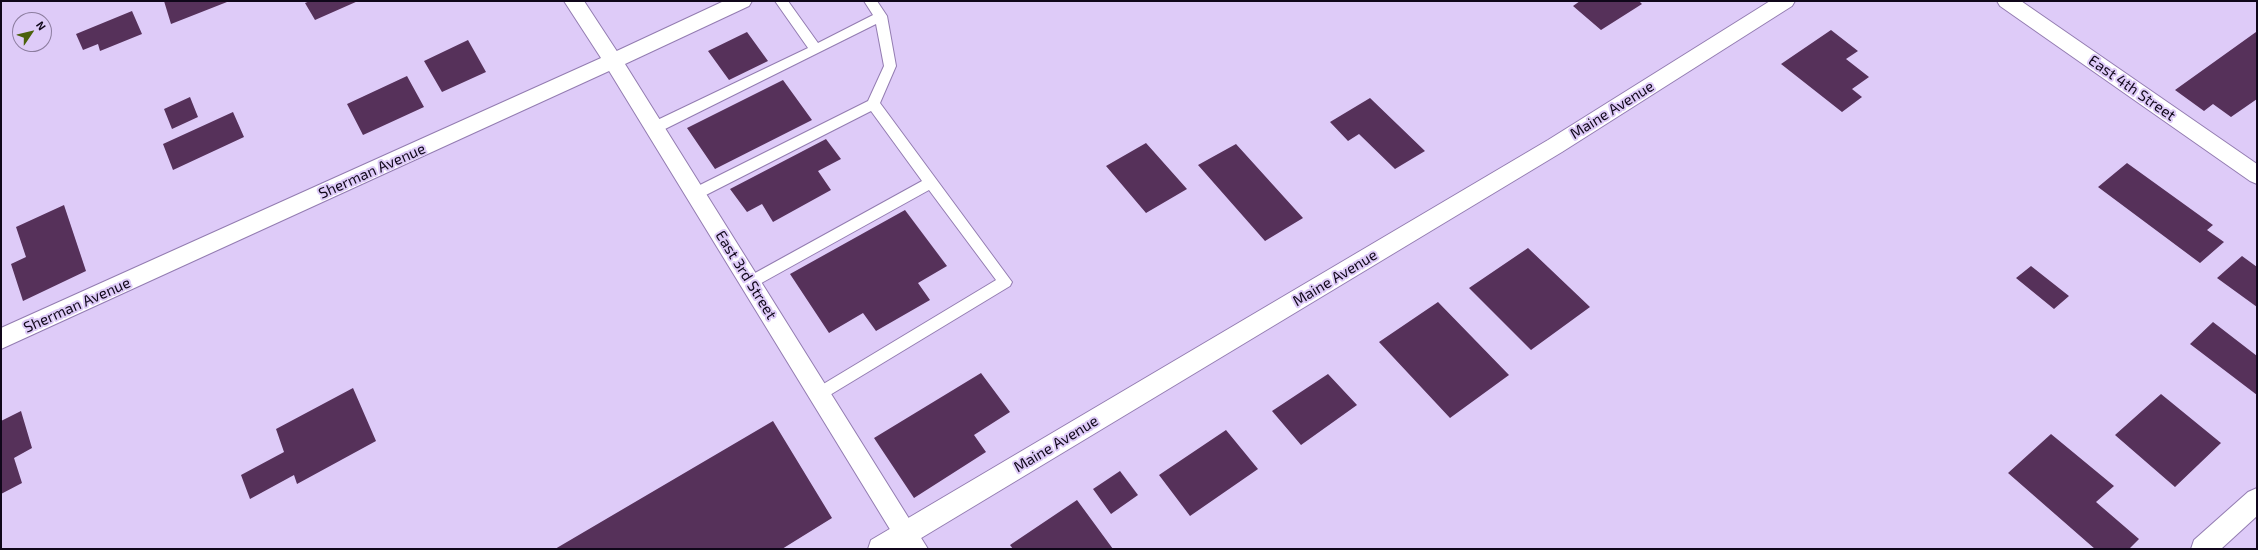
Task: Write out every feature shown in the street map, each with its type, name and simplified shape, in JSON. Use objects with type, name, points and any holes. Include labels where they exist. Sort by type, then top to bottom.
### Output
[{"type":"street","name":"East 3rd Street","points":[[574,1],[613,61],[912,541]]},
{"type":"street","name":"Sherman Avenue","points":[[1,339],[742,1]]},
{"type":"street","name":"Maine Avenue","points":[[880,549],[912,541],[1555,146],[1785,1]]},
{"type":"street","name":"East 4th Street","points":[[2007,1],[2257,175]]},
{"type":"street","points":[[2203,549],[2257,500]]},
{"type":"lane","points":[[781,1],[816,50]]},
{"type":"lane","points":[[695,194],[873,104],[890,66],[881,16],[870,1]]},
{"type":"lane","points":[[654,128],[816,50],[881,16]]},
{"type":"lane","points":[[820,394],[1005,282],[930,183],[873,104]]},
{"type":"lane","points":[[751,282],[930,183]]},
{"type":"building","points":[[164,1],[227,1],[227,2],[171,24]]},
{"type":"building","points":[[310,1],[358,1],[315,20],[305,3]]},
{"type":"building","points":[[1580,1],[1639,1],[1642,4],[1601,30],[1573,6]]},
{"type":"building","points":[[132,11],[142,34],[100,51],[98,44],[83,50],[76,34]]},
{"type":"building","points":[[1831,30],[1858,51],[1846,59],[1869,77],[1852,89],[1862,97],[1842,112],[1781,64]]},
{"type":"building","points":[[747,32],[768,61],[729,80],[708,51]]},
{"type":"building","points":[[2256,32],[2257,99],[2231,117],[2213,104],[2204,111],[2175,90]]},
{"type":"building","points":[[468,40],[486,72],[442,92],[424,61]]},
{"type":"building","points":[[407,76],[424,107],[363,135],[347,104]]},
{"type":"building","points":[[783,80],[812,120],[715,169],[687,128]]},
{"type":"building","points":[[190,97],[198,117],[172,129],[164,109]]},
{"type":"building","points":[[1370,98],[1425,151],[1395,169],[1359,134],[1348,141],[1330,122]]},
{"type":"building","points":[[233,112],[244,137],[173,170],[163,144]]},
{"type":"building","points":[[826,139],[841,159],[818,171],[831,190],[773,222],[762,204],[747,212],[730,189]]},
{"type":"building","points":[[1146,143],[1187,189],[1146,213],[1106,166]]},
{"type":"building","points":[[1236,144],[1303,218],[1265,241],[1198,165]]},
{"type":"building","points":[[2127,163],[2213,225],[2207,230],[2224,242],[2200,263],[2098,187]]},
{"type":"building","points":[[64,205],[86,271],[23,301],[11,264],[26,257],[16,227]]},
{"type":"building","points":[[905,210],[947,266],[918,283],[930,300],[876,331],[863,313],[829,333],[790,274]]},
{"type":"building","points":[[1528,248],[1590,307],[1531,350],[1469,288]]},
{"type":"building","points":[[2242,256],[2257,267],[2257,307],[2217,278]]},
{"type":"building","points":[[2031,266],[2069,296],[2054,309],[2016,278]]},
{"type":"building","points":[[1438,302],[1509,375],[1450,418],[1379,342]]},
{"type":"building","points":[[2213,322],[2257,356],[2257,395],[2190,344]]},
{"type":"building","points":[[981,373],[1010,412],[974,435],[986,452],[914,498],[874,438]]},
{"type":"building","points":[[1328,374],[1357,405],[1301,445],[1272,411]]},
{"type":"building","points":[[353,388],[376,441],[297,484],[294,475],[250,499],[241,475],[284,452],[276,429]]},
{"type":"building","points":[[2161,394],[2221,443],[2175,487],[2115,435]]},
{"type":"building","points":[[21,411],[32,448],[14,458],[22,483],[1,494],[1,421]]},
{"type":"building","points":[[773,421],[832,518],[782,549],[555,549]]},
{"type":"building","points":[[1226,430],[1258,469],[1190,516],[1159,475]]},
{"type":"building","points":[[2051,434],[2114,486],[2096,502],[2139,539],[2129,549],[2095,549],[2008,473]]},
{"type":"building","points":[[1120,471],[1138,495],[1111,514],[1093,489]]},
{"type":"building","points":[[1077,500],[1113,549],[1013,549],[1010,545]]}]
